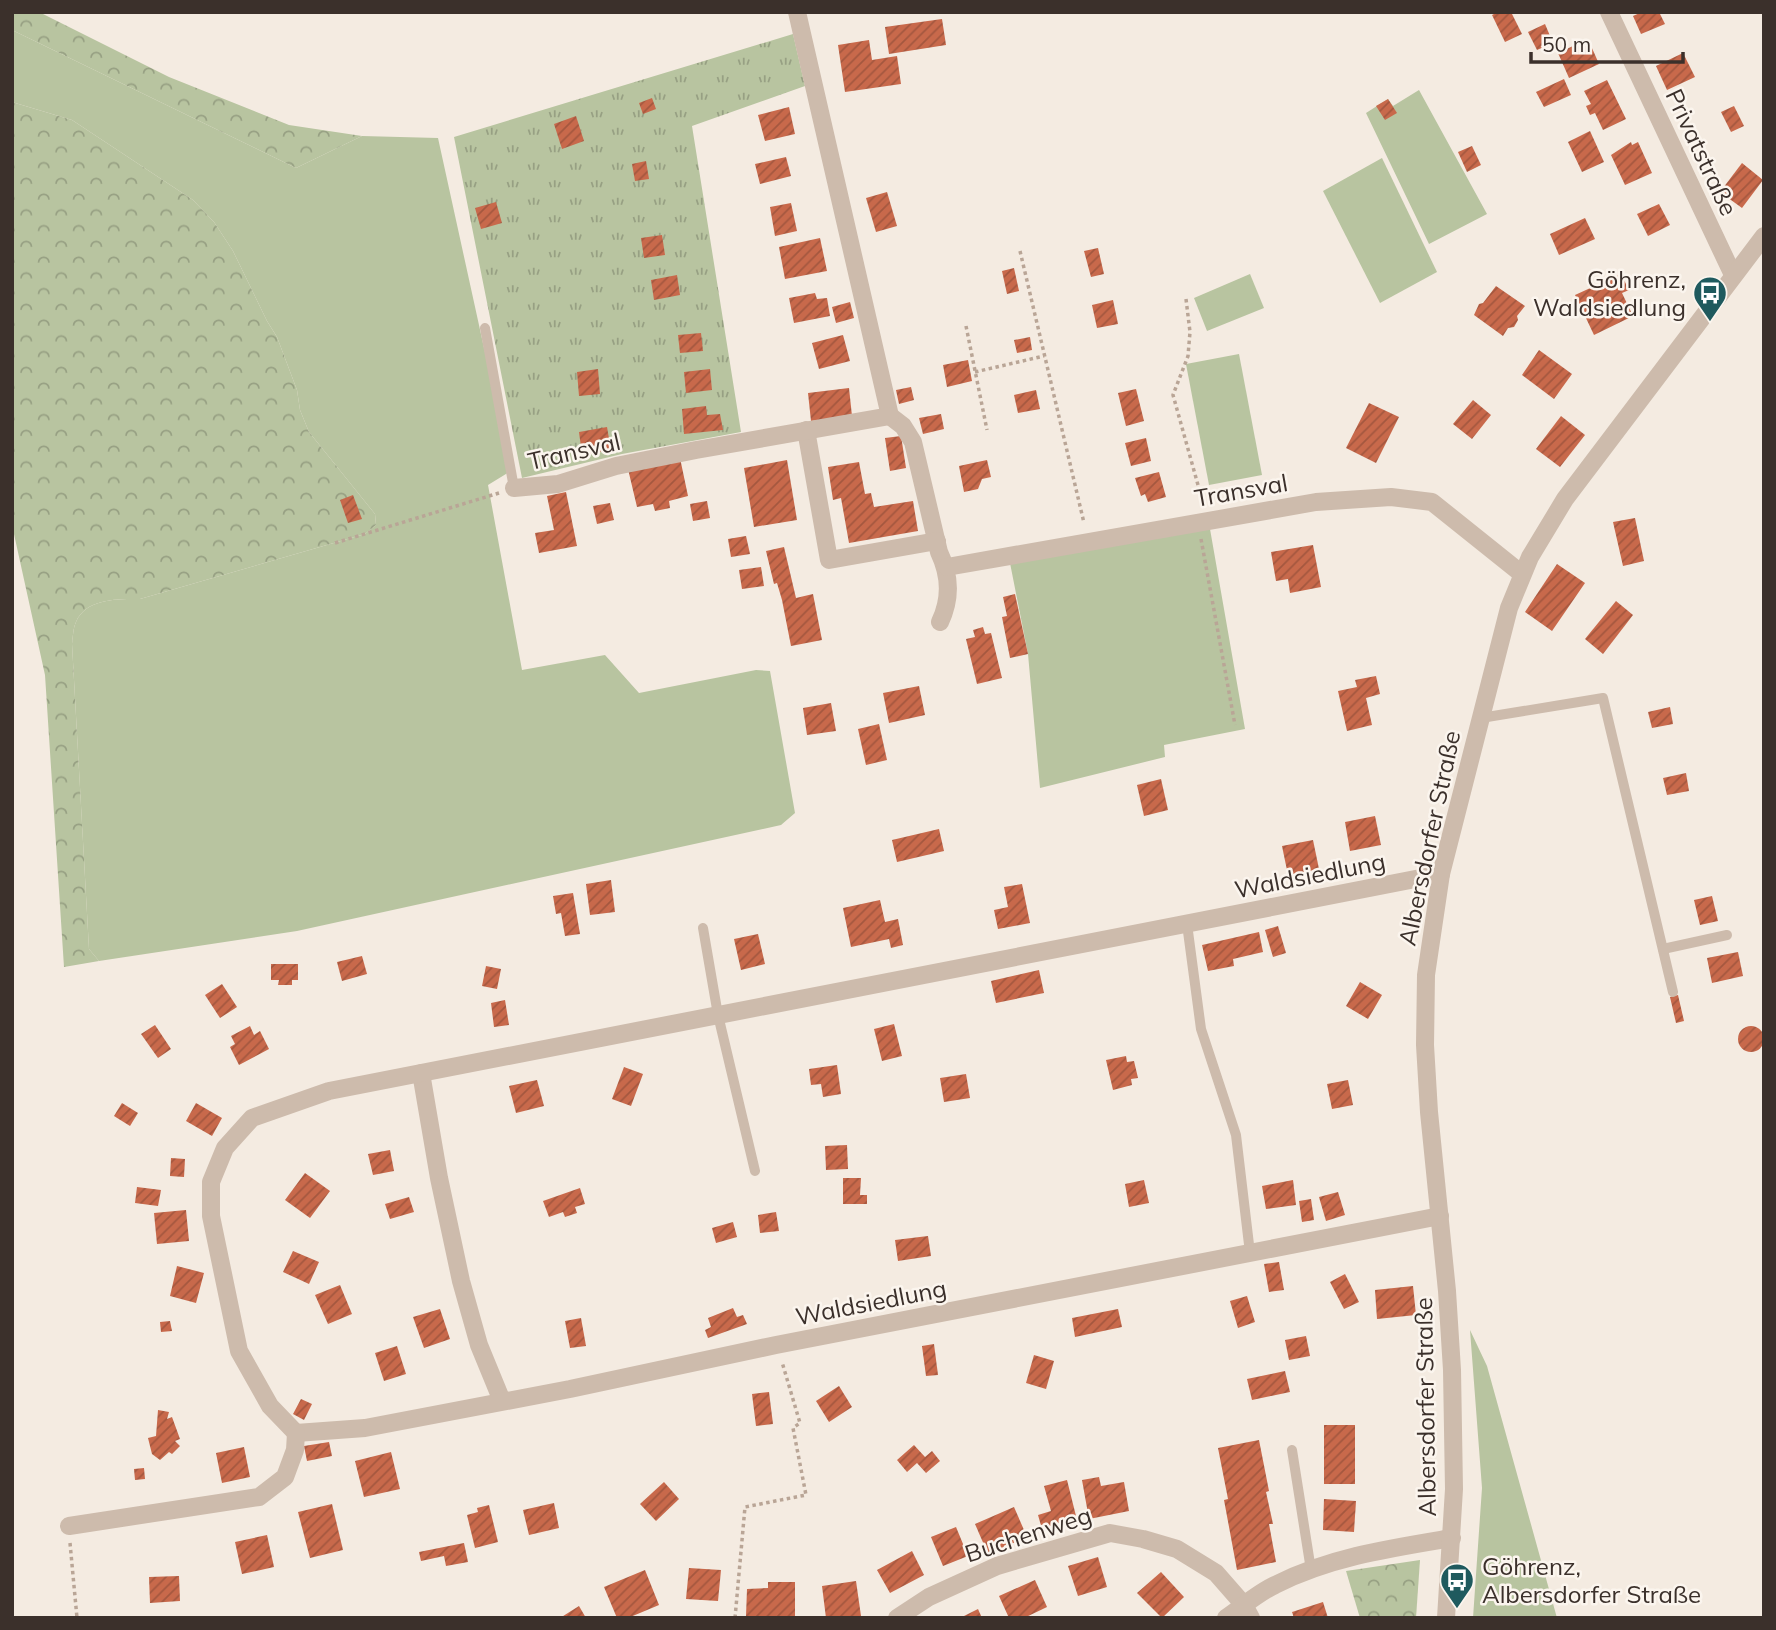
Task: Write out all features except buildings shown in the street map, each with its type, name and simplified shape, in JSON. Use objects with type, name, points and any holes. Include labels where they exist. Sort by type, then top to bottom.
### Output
[{"type":"street","points":[[797,12],[890,415],[903,426],[913,442],[937,541],[947,567],[948,605],[940,622]]},
{"type":"street","name":"Privatstraße","points":[[1609,12],[1733,275]]},
{"type":"street","name":"Albersdorfer Straße","points":[[1446,1618],[1452,1538],[1452,1370],[1425,1045],[1426,975],[1441,874],[1509,608],[1539,539],[1564,499],[1764,236]]},
{"type":"street","name":"Transval","points":[[514,488],[558,484],[615,466],[890,415]]},
{"type":"street","points":[[806,430],[828,560],[937,541]]},
{"type":"street","name":"Transval","points":[[947,567],[1316,502],[1391,497],[1432,502],[1522,574]]},
{"type":"street","name":"Waldsiedlung","points":[[1440,1216],[365,1428],[296,1433],[271,1406],[239,1351],[211,1216],[211,1182],[225,1148],[253,1118],[329,1091],[1441,874]]},
{"type":"street","points":[[421,1073],[439,1178],[461,1281],[480,1345],[502,1401]]},
{"type":"street","points":[[69,1525],[259,1497],[285,1477],[295,1450],[296,1433]]},
{"type":"street","name":"Buchenweg","points":[[897,1618],[929,1597],[997,1566],[1110,1533],[1177,1549],[1216,1573],[1248,1611]]},
{"type":"street","points":[[1226,1618],[1248,1611],[1275,1585],[1311,1570],[1388,1548],[1452,1538]]},
{"type":"lane","name":"Transval","points":[[485,328],[514,488]]},
{"type":"lane","points":[[1480,718],[1602,698],[1673,992]]},
{"type":"lane","points":[[1187,924],[1201,1029],[1236,1135],[1250,1253]]},
{"type":"lane","points":[[703,928],[718,1015],[755,1171]]},
{"type":"lane","points":[[1663,949],[1727,935]]},
{"type":"lane","points":[[1292,1450],[1311,1570]]},
{"type":"path","points":[[1020,251],[1088,542]]},
{"type":"path","points":[[1186,299],[1190,332],[1188,356],[1173,395],[1204,508],[1235,725]]},
{"type":"path","points":[[965,326],[987,430]]},
{"type":"path","points":[[975,372],[1044,356]]},
{"type":"path","points":[[335,543],[514,488]]},
{"type":"path","points":[[735,1618],[745,1507],[806,1495],[793,1428],[800,1423],[776,1345]]},
{"type":"path","points":[[69,1525],[77,1618]]},
{"type":"green space","points":[[12,12],[39,12],[169,77],[289,125],[362,136],[296,168],[12,30]]},
{"type":"green space","points":[[12,30],[296,168],[362,136],[438,138],[511,471],[488,485],[522,670],[605,655],[639,693],[756,670],[770,671],[795,813],[781,825],[297,931],[99,961],[89,949],[72,644],[75,624],[81,614],[95,604],[140,599],[365,534],[376,525],[375,514],[309,432],[277,337],[233,251],[214,222],[193,200],[72,120],[12,102]]},
{"type":"green space","points":[[793,34],[805,86],[692,126],[741,432],[622,454],[522,478],[454,137]]},
{"type":"green space","points":[[1419,90],[1487,214],[1429,244],[1366,113],[1388,99],[1393,106]]},
{"type":"green space","points":[[12,102],[72,120],[193,200],[214,222],[233,251],[277,337],[309,432],[375,514],[376,525],[365,534],[140,599],[95,604],[81,614],[75,624],[72,644],[89,949],[99,961],[64,967],[45,675],[12,525]]},
{"type":"green space","points":[[1382,158],[1437,272],[1380,303],[1323,191]]},
{"type":"green space","points":[[1250,274],[1264,308],[1207,331],[1194,298]]},
{"type":"green space","points":[[1239,354],[1262,475],[1209,485],[1186,364]]},
{"type":"green space","points":[[1210,529],[1245,729],[1164,745],[1165,757],[1040,788],[1028,654],[1010,563]]},
{"type":"green space","points":[[1470,1330],[1487,1366],[1557,1618],[1473,1618],[1482,1488]]},
{"type":"green space","points":[[1420,1560],[1416,1618],[1360,1618],[1346,1571]]},
{"type":"place","name":"Göhrenz, Waldsiedlung","points":[[1710,323]]},
{"type":"place","name":"Göhrenz, Albersdorfer Straße","points":[[1457,1610]]}]
